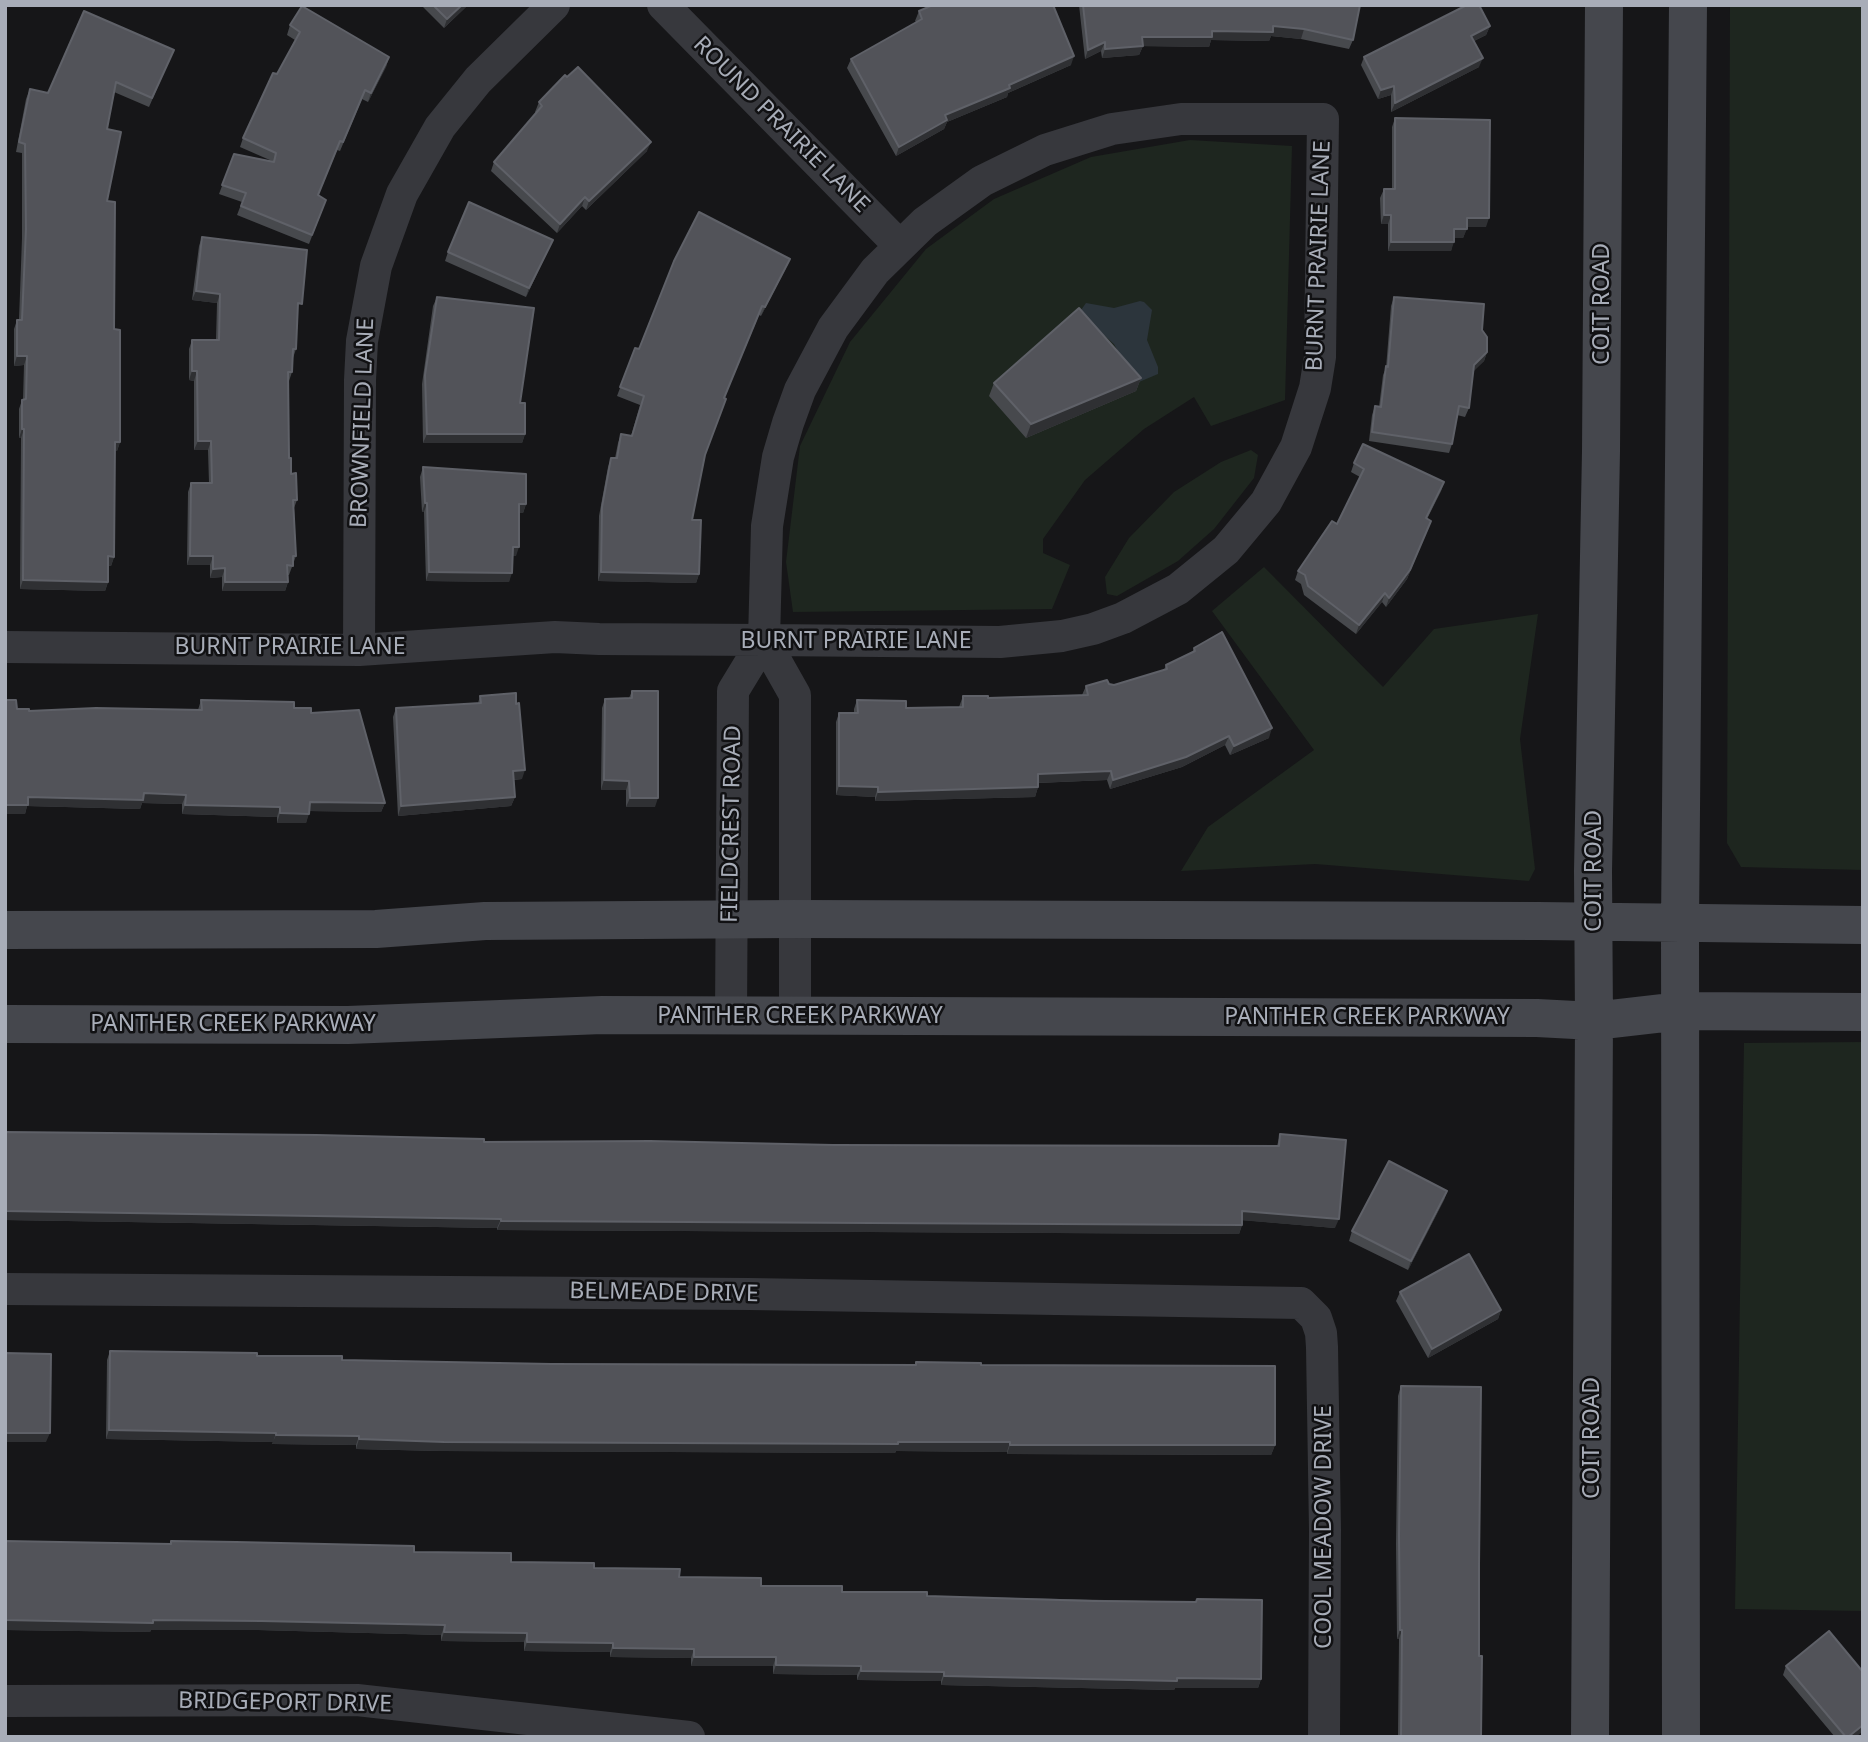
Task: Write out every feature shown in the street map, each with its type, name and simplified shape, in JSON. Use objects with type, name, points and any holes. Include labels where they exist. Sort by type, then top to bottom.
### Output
[{"type":"main road","name":"COIT ROAD","points":[[1590,1737],[1593,922],[1605,5]]},
{"type":"main road","points":[[1681,1737],[1680,924],[1688,5]]},
{"type":"main road","points":[[5,930],[376,929],[485,922],[794,919],[1863,925]]},
{"type":"main road","name":"PANTHER CREEK PARKWAY","points":[[5,1024],[322,1025],[554,1016],[1537,1018],[1594,1021],[1681,1011],[1863,1012]]},
{"type":"street","name":"BROWNFIELD LANE","points":[[359,650],[360,380],[362,341],[376,266],[402,194],[440,127],[478,80],[554,5]]},
{"type":"street","name":"ROUND PRAIRIE LANE","points":[[663,5],[899,245]]},
{"type":"street","name":"FIELDCREST ROAD","points":[[731,1016],[733,691],[764,640],[767,526],[778,457],[800,390],[833,328],[867,280],[899,245],[943,208],[982,181],[1034,155],[1123,127],[1181,118],[1323,118]]},
{"type":"street","name":"BURNT PRAIRIE LANE","points":[[5,647],[359,650],[555,637],[1000,642],[1062,636],[1093,629],[1151,605],[1178,589],[1226,550],[1260,510],[1283,475],[1296,447],[1315,388],[1322,326],[1323,118]]},
{"type":"street","points":[[764,640],[795,695],[794,1016]]},
{"type":"street","name":"BELMEADE DRIVE","points":[[5,1289],[287,1289],[1276,1302],[1301,1303],[1316,1318]]},
{"type":"street","name":"COOL MEADOW DRIVE","points":[[1316,1318],[1322,1347],[1324,1737]]},
{"type":"street","name":"BRIDGEPORT DRIVE","points":[[5,1701],[357,1700],[689,1737]]},
{"type":"shaded area","points":[[1730,5],[1863,5],[1863,870],[1741,867],[1727,843]]},
{"type":"shaded area","points":[[1190,140],[1292,146],[1285,400],[1211,426],[1194,397],[1144,429],[1085,480],[1043,539],[1043,553],[1070,565],[1052,609],[793,612],[786,562],[800,446],[850,342],[926,249],[994,199],[1091,157]]},
{"type":"shaded area","points":[[1140,301],[1152,310],[1147,340],[1158,367],[1158,374],[1139,382],[1133,379],[1114,344],[1079,313],[1086,303],[1114,308]]},
{"type":"shaded area","points":[[1251,450],[1258,455],[1254,478],[1214,529],[1178,561],[1117,596],[1107,594],[1105,577],[1129,538],[1174,492],[1221,462]]},
{"type":"shaded area","points":[[1264,567],[1383,687],[1434,629],[1538,614],[1520,739],[1535,869],[1529,881],[1315,864],[1181,871],[1208,827],[1314,750],[1212,611]]},
{"type":"shaded area","points":[[1863,1042],[1863,1611],[1735,1609],[1744,1043]]},
{"type":"building","points":[[433,5],[462,5],[447,19]]},
{"type":"building","points":[[933,5],[1053,5],[1074,56],[1009,85],[1010,88],[945,115],[947,120],[899,147],[851,59],[922,19],[919,11]]},
{"type":"building","points":[[1083,5],[1360,5],[1353,40],[1304,29],[1273,26],[1273,32],[1212,31],[1212,37],[1142,37],[1143,46],[1105,49],[1105,42],[1088,50]]},
{"type":"building","points":[[1467,5],[1479,5],[1490,26],[1471,36],[1483,58],[1395,103],[1394,86],[1381,90],[1364,57]]},
{"type":"building","points":[[302,6],[389,57],[371,93],[365,90],[343,142],[340,141],[318,195],[326,200],[312,235],[241,206],[246,193],[222,185],[234,154],[274,162],[276,153],[243,138],[273,73],[277,74],[300,32],[290,25]]},
{"type":"building","points":[[84,11],[174,50],[152,98],[116,82],[107,129],[121,132],[107,201],[115,202],[114,329],[120,330],[120,442],[115,442],[114,557],[108,556],[108,582],[23,580],[22,400],[26,399],[27,356],[17,356],[17,320],[22,320],[26,229],[25,144],[19,142],[30,89],[48,93]]},
{"type":"building","points":[[578,67],[651,142],[589,201],[585,197],[560,224],[494,162],[542,106],[539,102],[565,75],[567,77]]},
{"type":"building","points":[[1395,118],[1490,120],[1489,218],[1467,218],[1467,229],[1454,229],[1454,242],[1391,242],[1391,215],[1384,215],[1384,189],[1395,189]]},
{"type":"building","points":[[469,202],[553,240],[529,288],[448,252]]},
{"type":"building","points":[[699,212],[790,259],[765,307],[762,306],[724,398],[726,399],[705,455],[692,520],[701,520],[699,574],[601,572],[602,507],[611,458],[617,458],[621,434],[632,436],[644,396],[620,387],[635,348],[639,349],[674,261]]},
{"type":"building","points":[[202,237],[307,250],[302,304],[298,303],[296,349],[293,349],[292,372],[288,372],[289,458],[291,474],[296,473],[297,500],[293,500],[296,556],[293,556],[293,566],[287,565],[288,582],[225,582],[225,568],[213,569],[213,556],[190,556],[191,483],[212,483],[211,441],[198,441],[197,371],[192,371],[192,340],[219,340],[220,294],[196,291]]},
{"type":"building","points":[[437,297],[534,308],[520,403],[525,403],[525,434],[427,434],[425,375]]},
{"type":"building","points":[[1394,297],[1484,304],[1482,330],[1487,337],[1487,352],[1474,365],[1469,408],[1459,406],[1452,444],[1372,432],[1375,406],[1381,407],[1386,366],[1388,367]]},
{"type":"building","points":[[1079,308],[1141,378],[1031,424],[994,383]]},
{"type":"building","points":[[1363,444],[1444,482],[1426,518],[1431,521],[1410,570],[1389,598],[1385,593],[1359,625],[1308,586],[1305,575],[1298,571],[1332,521],[1337,524],[1364,469],[1354,463]]},
{"type":"building","points":[[423,467],[526,474],[526,504],[519,504],[519,547],[513,547],[512,573],[429,572]]},
{"type":"building","points":[[1222,632],[1272,728],[1234,746],[1229,736],[1186,757],[1113,780],[1111,771],[1038,774],[1038,787],[878,792],[878,787],[839,786],[839,713],[858,713],[857,700],[906,701],[906,708],[963,707],[963,696],[988,698],[1088,695],[1086,686],[1107,680],[1114,685],[1167,669],[1166,665],[1195,651],[1194,648]]},
{"type":"building","points":[[632,691],[658,691],[658,798],[630,798],[629,781],[604,780],[605,699],[632,698]]},
{"type":"building","points":[[516,693],[525,770],[513,771],[515,797],[401,806],[396,708],[481,703],[480,696]]},
{"type":"building","points":[[5,700],[16,700],[17,709],[29,711],[96,708],[202,710],[201,700],[294,702],[294,708],[311,708],[311,713],[359,710],[385,803],[310,802],[309,814],[280,813],[280,807],[185,805],[186,795],[144,793],[143,800],[28,797],[28,805],[5,805]]},
{"type":"building","points":[[5,1132],[317,1135],[484,1139],[484,1142],[650,1141],[833,1145],[1279,1146],[1280,1134],[1346,1140],[1339,1219],[1242,1211],[1242,1225],[501,1221],[5,1211]]},
{"type":"building","points":[[1389,1161],[1447,1191],[1411,1261],[1352,1231]]},
{"type":"building","points":[[1469,1254],[1501,1310],[1432,1349],[1400,1292]]},
{"type":"building","points":[[110,1351],[257,1353],[257,1356],[342,1356],[342,1360],[551,1364],[916,1365],[916,1362],[981,1365],[1275,1366],[1275,1445],[444,1442],[276,1433],[109,1430]]},
{"type":"building","points":[[5,1353],[51,1354],[50,1433],[5,1433]]},
{"type":"building","points":[[1401,1386],[1481,1387],[1481,1737],[1401,1737]]},
{"type":"building","points":[[5,1541],[414,1546],[414,1552],[511,1553],[511,1562],[594,1563],[594,1568],[680,1569],[679,1577],[761,1578],[761,1586],[842,1586],[842,1592],[927,1592],[927,1596],[1093,1601],[1262,1600],[1261,1679],[1177,1678],[1177,1681],[944,1676],[944,1672],[861,1671],[861,1666],[776,1665],[776,1657],[694,1657],[694,1649],[613,1648],[613,1643],[527,1642],[527,1633],[444,1632],[445,1625],[5,1620]]},
{"type":"building","points":[[1829,1631],[1863,1672],[1863,1725],[1848,1737],[1786,1666]]}]
